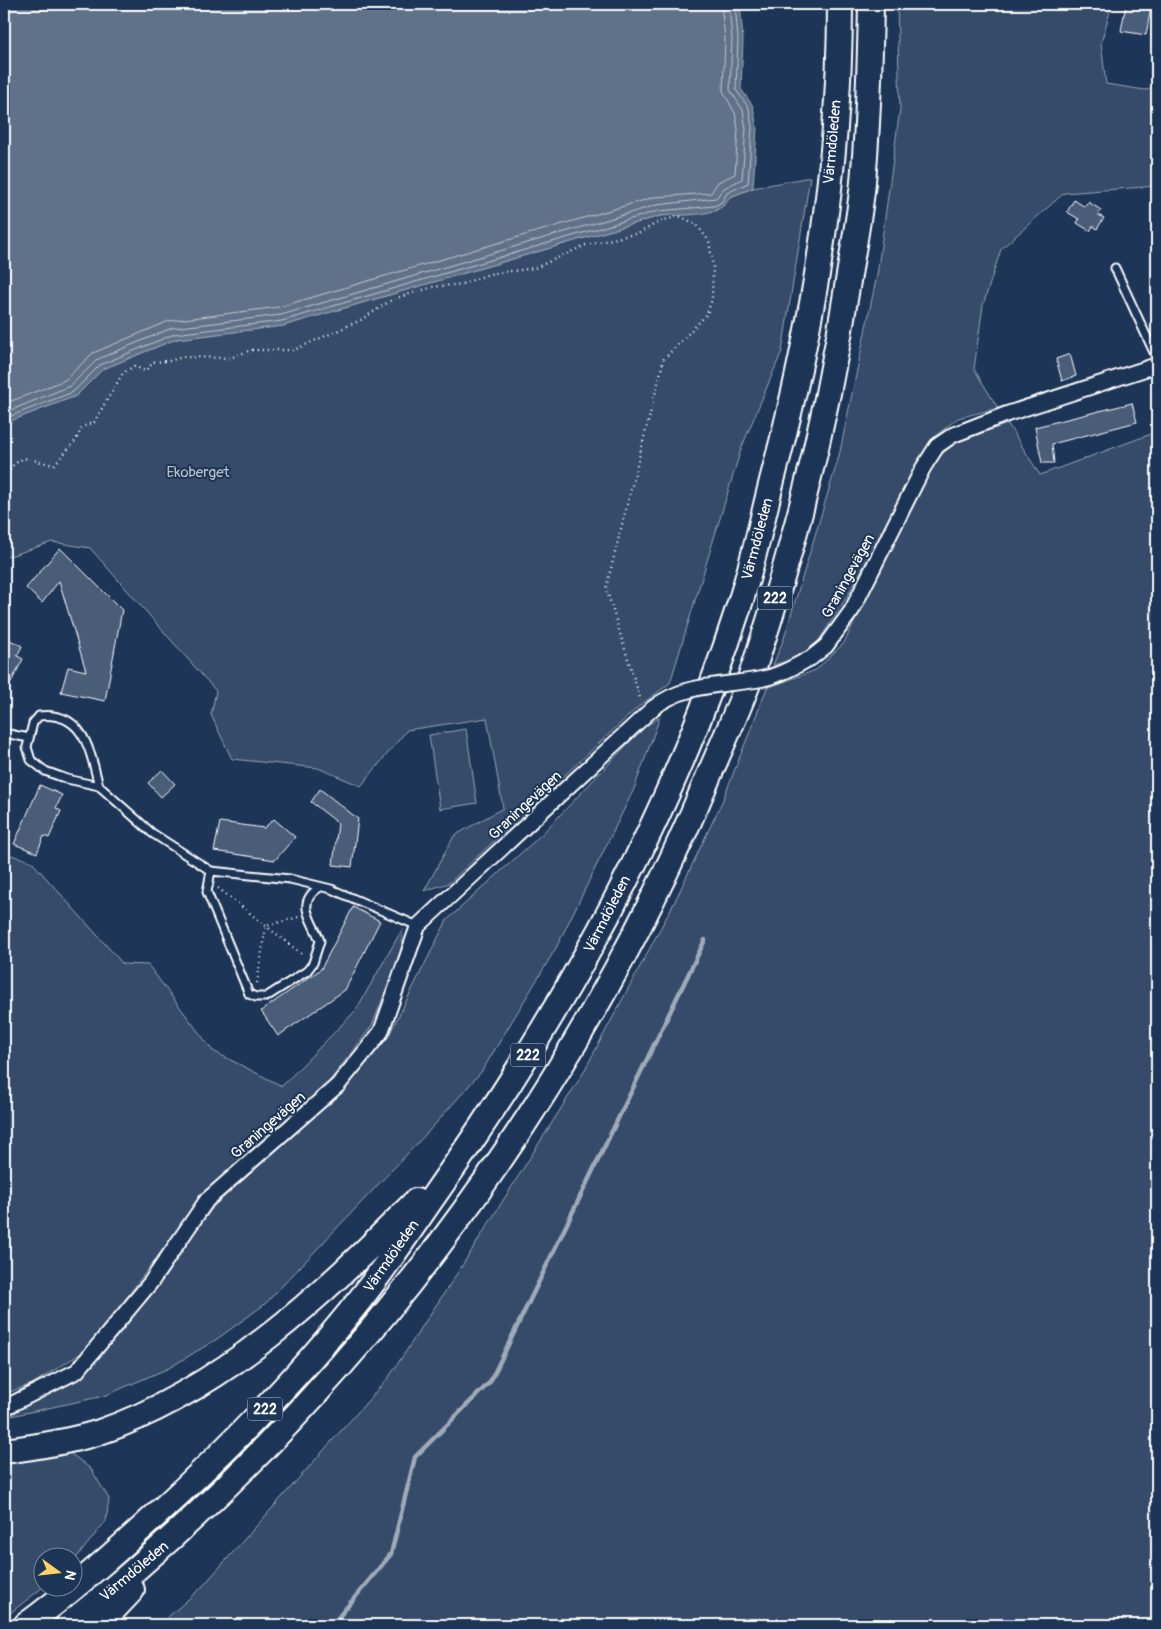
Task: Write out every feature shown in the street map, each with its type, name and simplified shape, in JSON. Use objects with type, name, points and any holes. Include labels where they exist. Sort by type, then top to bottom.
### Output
[{"type":"highway","name":"Värmdöleden","points":[[68,1625],[168,1542],[245,1466],[332,1376],[405,1290],[525,1125],[578,1039],[638,928],[679,846],[753,671],[809,482],[837,353],[862,185],[871,14]]},
{"type":"highway","name":"Värmdöleden","points":[[26,1625],[134,1535],[202,1472],[281,1392],[364,1295],[463,1155],[528,1056],[588,953],[633,864],[692,735],[740,604],[786,427],[804,347],[821,247],[832,151],[840,15]]},
{"type":"highway","points":[[4,1451],[46,1445],[97,1432],[151,1409],[203,1383],[271,1335],[353,1264],[463,1155]]},
{"type":"highway","points":[[99,1625],[245,1466]]},
{"type":"street","name":"Graningevägen","points":[[4,1408],[77,1371],[150,1282],[207,1200],[338,1085],[382,1032],[418,926],[651,710],[667,697],[681,691],[763,679],[788,670],[811,658],[826,646],[852,610],[923,468],[938,446],[954,435],[1007,414],[1157,365]]},
{"type":"lane","points":[[1115,268],[1157,359]]},
{"type":"lane","points":[[99,786],[87,742],[82,732],[73,724],[52,715],[39,716],[33,723],[28,738],[27,747],[31,760],[45,770],[67,779],[99,786],[152,833],[210,871],[290,879],[320,887],[418,926]]},
{"type":"lane","points":[[4,733],[28,738]]},
{"type":"lane","points":[[210,871],[207,880],[207,892],[231,946],[245,986],[249,994],[255,997],[266,996],[307,971],[313,963],[320,941],[307,914],[308,899],[320,887]]},
{"type":"path","points":[[4,478],[14,464],[24,458],[54,465],[76,440],[82,427],[94,422],[123,373],[134,366],[144,371],[154,362],[169,361],[183,357],[230,358],[251,350],[294,350],[361,320],[393,299],[433,287],[462,284],[489,274],[535,268],[586,245],[638,233],[661,221],[679,216],[696,224],[709,241],[713,266],[712,299],[707,314],[664,358],[606,588],[640,701],[651,710]]},
{"type":"path","points":[[207,880],[313,963]]},
{"type":"path","points":[[266,926],[307,914]]},
{"type":"path","points":[[255,997],[266,926]]},
{"type":"green space","points":[[897,4],[1112,4],[1101,43],[1106,84],[1145,90],[1157,87],[1157,186],[1064,193],[1001,249],[983,305],[974,369],[998,408],[958,418],[934,437],[847,597],[816,645],[794,659],[773,665],[784,638],[839,456],[877,275],[900,109]]},
{"type":"green space","name":"Ekoberget","points":[[810,177],[782,351],[741,449],[670,683],[639,706],[449,883],[424,891],[454,836],[503,808],[487,718],[407,730],[361,786],[318,768],[232,759],[211,715],[216,691],[90,548],[52,542],[4,558],[4,427],[13,420],[76,396],[103,369],[176,339],[283,326],[660,216],[716,211],[730,197],[753,188]]},
{"type":"green space","points":[[1008,424],[1040,475],[1151,434],[1157,435],[1157,1625],[159,1625],[202,1587],[389,1377],[460,1269],[582,1075],[674,903],[722,802],[767,688],[816,670],[844,643],[929,470],[938,459],[955,444],[964,439]]},
{"type":"green space","points":[[660,717],[634,789],[556,948],[482,1071],[428,1132],[265,1304],[217,1339],[169,1368],[104,1396],[11,1416],[35,1398],[84,1374],[122,1331],[214,1206],[342,1092],[389,1035],[447,920],[541,835],[643,728]]},
{"type":"green space","points":[[466,729],[477,803],[440,809],[429,735]]},
{"type":"green space","points":[[4,853],[31,861],[123,964],[148,965],[213,1051],[282,1086],[356,1010],[403,928],[401,951],[372,1026],[321,1092],[206,1192],[88,1349],[32,1384],[4,1394]]},
{"type":"green space","points":[[70,1453],[91,1469],[109,1499],[106,1521],[82,1551],[82,1546],[32,1546],[32,1596],[4,1618],[4,1462]]},
{"type":"water","points":[[4,4],[740,4],[743,39],[741,89],[753,106],[757,128],[753,188],[730,197],[718,209],[709,212],[660,216],[283,326],[176,339],[103,369],[76,396],[13,420],[4,427]]},
{"type":"building","points":[[1126,4],[1151,7],[1146,35],[1121,31]]},
{"type":"building","points":[[1074,200],[1085,207],[1088,202],[1101,210],[1098,215],[1104,218],[1097,229],[1093,226],[1090,231],[1077,223],[1079,219],[1067,212]]},
{"type":"building","points":[[1070,354],[1076,376],[1062,381],[1056,359]]},
{"type":"building","points":[[1132,403],[1137,422],[1052,444],[1054,463],[1042,463],[1035,427]]},
{"type":"building","points":[[60,548],[122,610],[105,701],[61,692],[68,667],[86,671],[59,581],[42,603],[26,588]]},
{"type":"building","points":[[4,637],[22,646],[17,656],[23,659],[4,696]]},
{"type":"building","points":[[162,770],[175,784],[161,797],[148,783]]},
{"type":"building","points":[[40,785],[62,795],[56,808],[61,811],[49,838],[44,836],[37,853],[14,844]]},
{"type":"building","points":[[320,789],[358,819],[352,867],[333,865],[338,823],[311,802]]},
{"type":"building","points":[[274,819],[295,837],[275,860],[214,851],[220,822],[264,828]]},
{"type":"building","points":[[353,907],[380,921],[345,990],[278,1036],[261,1011],[321,969]]},
{"type":"waterway","points":[[332,1625],[391,1554],[415,1457],[490,1382],[705,940]]}]
